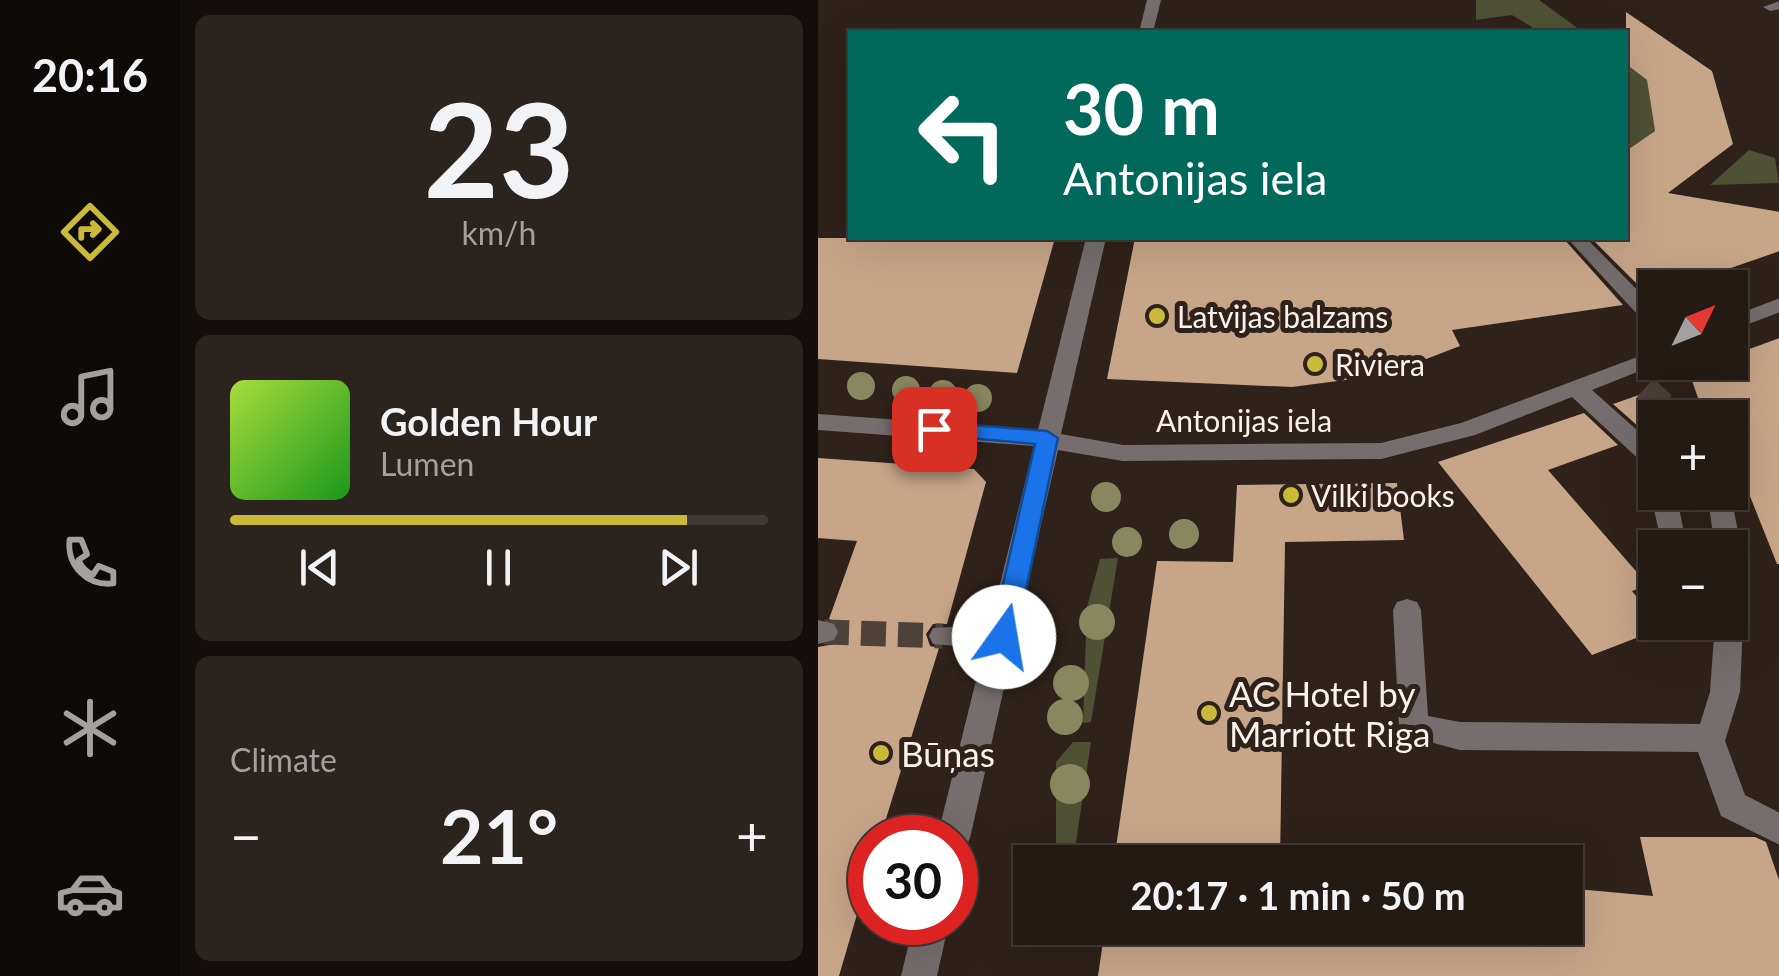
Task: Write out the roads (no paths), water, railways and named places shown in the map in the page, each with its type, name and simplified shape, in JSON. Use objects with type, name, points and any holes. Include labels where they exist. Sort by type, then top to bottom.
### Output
[{"type":"street","points":[[1146,30],[1154,0]]},
{"type":"street","points":[[959,815],[1096,240]]},
{"type":"street","points":[[1578,240],[1638,303]]},
{"type":"street","points":[[1748,318],[1780,304]]},
{"type":"street","name":"Antonijas iela","points":[[818,422],[1047,438],[1123,452],[1380,450],[1468,429],[1638,364]]},
{"type":"street","points":[[1628,368],[1645,388]]},
{"type":"street","points":[[1576,388],[1638,445]]},
{"type":"street","points":[[1407,610],[1414,726],[1460,736],[1710,741]]},
{"type":"street","points":[[943,636],[1004,637]]},
{"type":"street","points":[[1728,640],[1725,692],[1710,741],[1732,805],[1780,830]]},
{"type":"street","points":[[918,976],[926,945]]},
{"type":"tunnel","points":[[1645,388],[1659,400]]},
{"type":"tunnel","points":[[824,632],[943,636]]},
{"type":"place","name":"Latvijas balzams","points":[[1157,316]]},
{"type":"place","name":"Riviera","points":[[1315,364]]},
{"type":"place","name":"Vilki books","points":[[1291,495]]},
{"type":"place","name":"AC Hotel by Marriott Riga","points":[[1209,713]]},
{"type":"place","name":"Būņas","points":[[881,753]]}]
